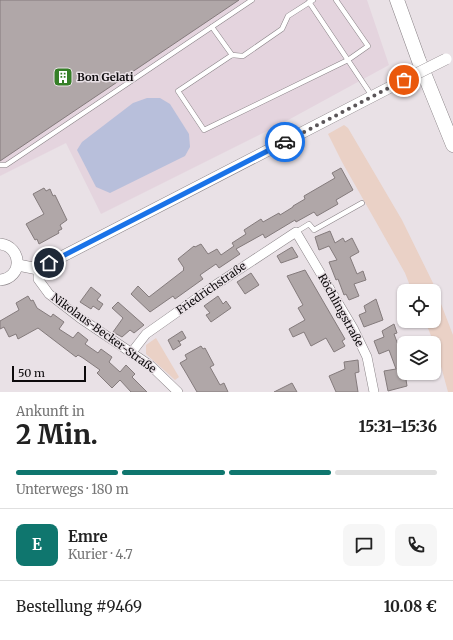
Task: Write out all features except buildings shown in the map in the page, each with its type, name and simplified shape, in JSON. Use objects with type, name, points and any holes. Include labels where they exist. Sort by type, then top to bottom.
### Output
[{"type":"main road","points":[[397,0],[419,61],[453,145]]},
{"type":"street","points":[[18,265],[38,269],[449,57]]},
{"type":"street","name":"Friedrichstraße","points":[[132,352],[146,334],[243,266],[296,232]]},
{"type":"street","name":"Röchlingstraße","points":[[296,232],[352,328],[367,357],[374,392]]},
{"type":"street","points":[[0,244],[7,245],[16,253],[18,265],[12,275],[8,278],[0,280]]},
{"type":"street","name":"Nikolaus-Becker-Straße","points":[[38,269],[38,279],[49,294],[80,318],[151,366],[178,392]]},
{"type":"lane","points":[[0,165],[6,165],[252,0]]},
{"type":"lane","points":[[232,54],[178,91],[204,130],[348,60],[368,46],[336,0]]},
{"type":"lane","points":[[212,27],[232,54],[243,56],[282,29],[288,16],[311,1],[372,96]]},
{"type":"lane","points":[[296,232],[309,224],[314,230],[362,202]]},
{"type":"shaded area","points":[[0,0],[367,0],[389,65],[279,125],[101,214],[66,143],[0,176]]},
{"type":"shaded area","points":[[344,125],[348,128],[402,220],[433,284],[409,284],[405,273],[342,162],[328,134]]},
{"type":"shaded area","points":[[441,304],[453,335],[453,392],[448,392],[441,366],[441,336],[431,336],[428,328],[441,328]]},
{"type":"shaded area","points":[[156,338],[179,377],[175,380],[146,354],[146,345]]},
{"type":"water","points":[[147,98],[160,98],[170,104],[189,134],[190,147],[185,156],[110,193],[96,187],[77,150],[82,142],[133,103]]},
{"type":"way so far","points":[[285,142],[404,80]]},
{"type":"place","name":"Bon Gelati","points":[[63,77]]},
{"type":"route","points":[[49,263],[285,142]]}]
